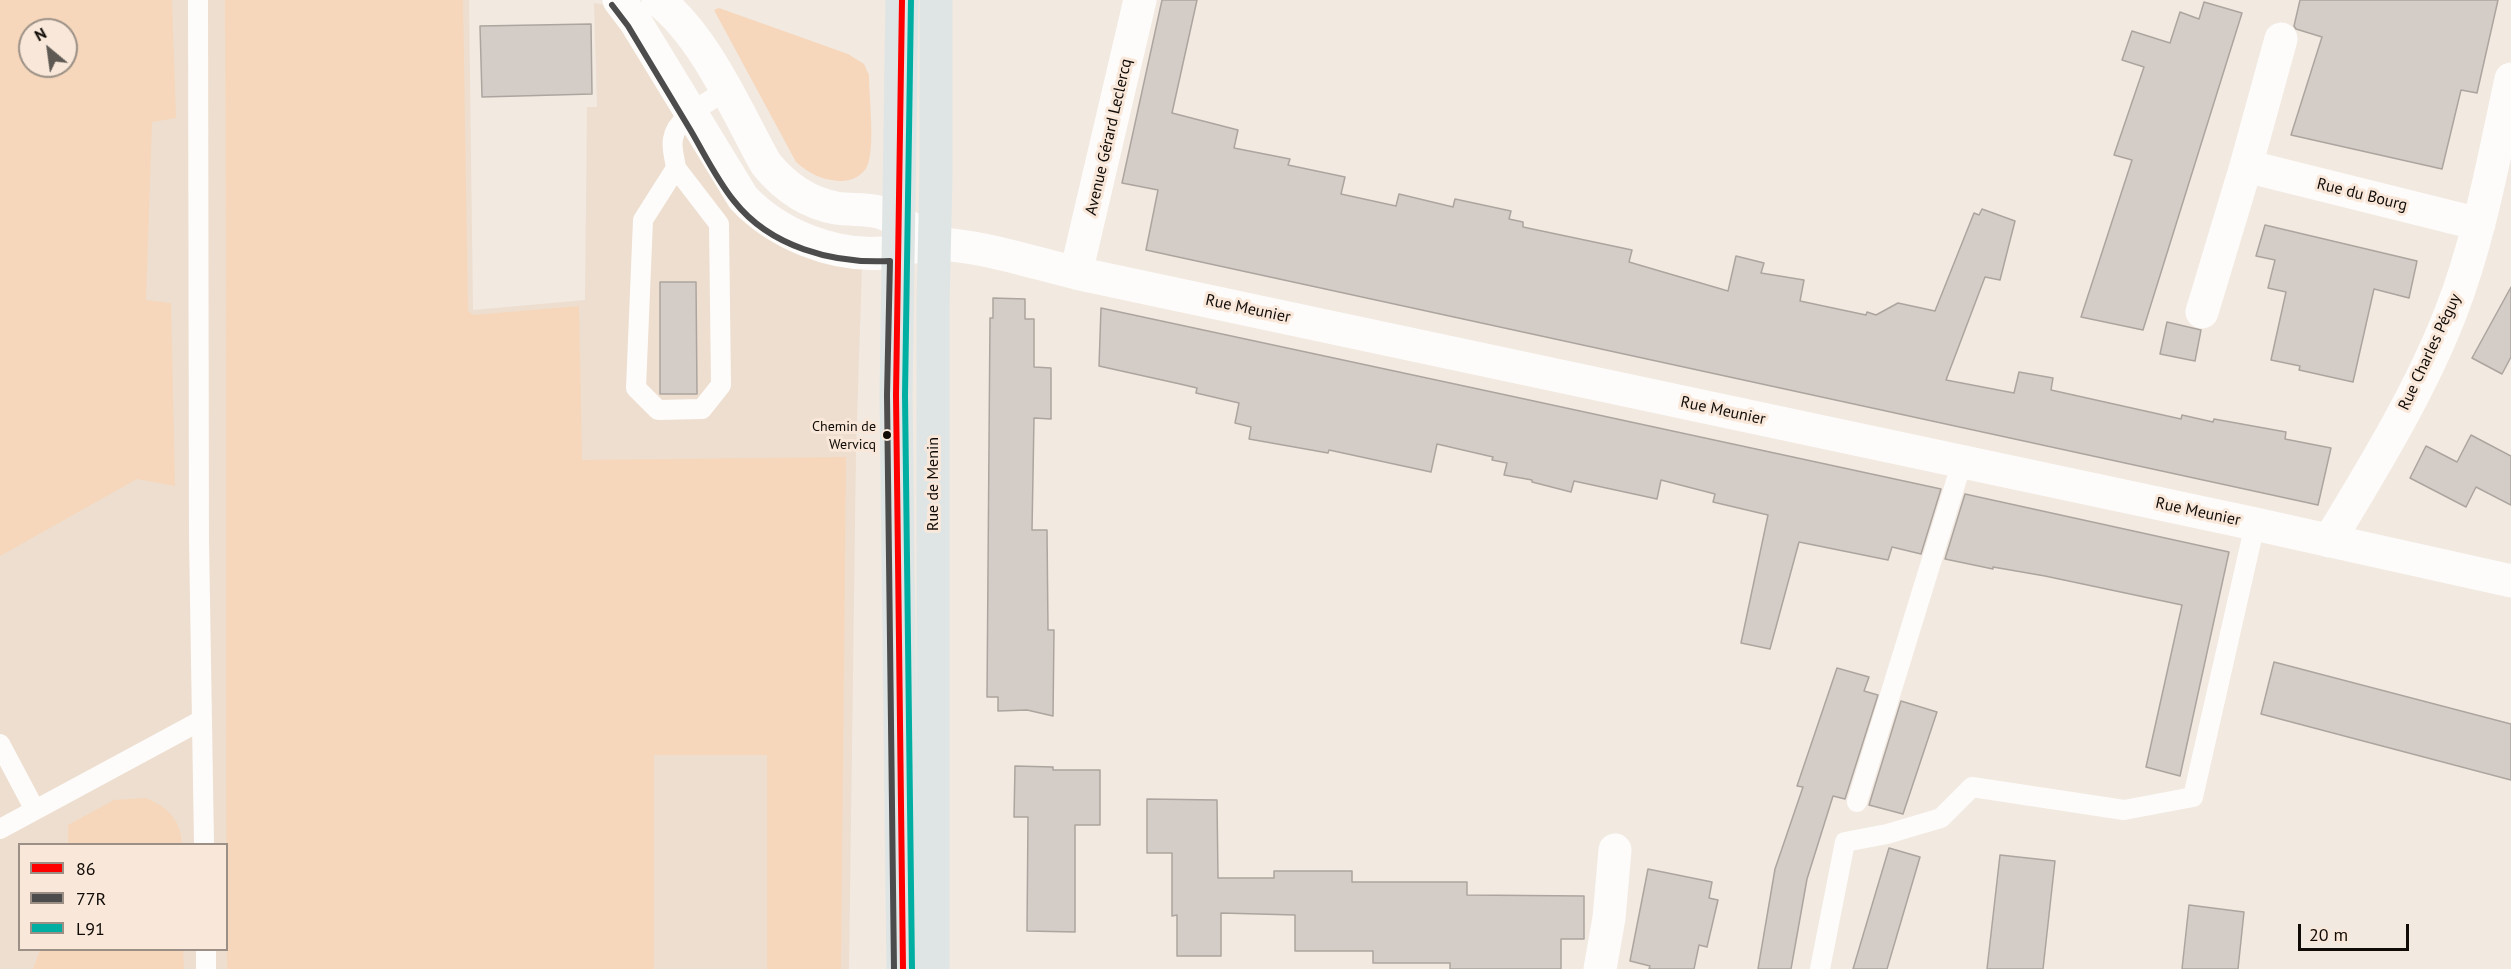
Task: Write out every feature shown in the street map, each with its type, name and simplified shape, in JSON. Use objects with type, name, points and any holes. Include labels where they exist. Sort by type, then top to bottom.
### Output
[{"type":"main road","points":[[902,0],[896,395],[903,969]]},
{"type":"main road","name":"Rue de Menin","points":[[933,969],[936,0]]},
{"type":"street","points":[[619,0],[635,21],[743,198],[767,220],[824,246],[863,252],[900,236]]},
{"type":"street","points":[[658,0],[690,31],[766,164],[787,185],[824,205],[875,211],[900,236],[934,243]]},
{"type":"street","name":"Avenue Gérard Leclercq","points":[[1076,273],[1140,0]]},
{"type":"street","points":[[2202,312],[2281,39]]},
{"type":"street","name":"Rue Charles Péguy","points":[[2329,541],[2379,456],[2437,345],[2454,303],[2479,224],[2511,79]]},
{"type":"street","name":"Rue du Bourg","points":[[2246,166],[2479,224]]},
{"type":"street","name":"Rue Meunier","points":[[934,243],[966,247],[1076,273],[2255,524],[2511,581]]},
{"type":"street","points":[[1600,969],[1609,918],[1615,850]]},
{"type":"lane","points":[[198,0],[199,539],[204,843]]},
{"type":"lane","points":[[676,168],[643,220],[636,388],[658,410],[702,409],[721,385],[719,224],[676,168],[672,142],[676,129],[691,114],[725,90]]},
{"type":"lane","points":[[1857,802],[1962,462]]},
{"type":"lane","points":[[1820,969],[1845,842],[1887,834],[1941,818],[1972,787],[2124,810],[2193,797],[2255,524]]},
{"type":"lane","points":[[0,829],[202,720]]},
{"type":"lane","points":[[0,744],[35,810]]},
{"type":"lane","points":[[206,951],[206,969]]},
{"type":"shaded area","points":[[0,0],[469,0],[473,310],[585,300],[587,107],[597,107],[594,3],[616,7],[727,194],[862,267],[856,450],[849,969],[0,969]]},
{"type":"shaded area","points":[[0,0],[172,0],[176,118],[152,122],[146,300],[171,303],[175,486],[137,479],[0,556]]},
{"type":"shaded area","points":[[225,0],[463,0],[468,311],[473,315],[579,306],[582,460],[846,457],[841,969],[767,969],[767,755],[654,755],[654,969],[227,969]]},
{"type":"shaded area","points":[[719,8],[848,54],[864,64],[869,75],[871,144],[868,164],[860,175],[847,180],[832,180],[806,170],[796,162],[714,10]]},
{"type":"shaded area","points":[[145,798],[160,805],[176,821],[182,843],[68,843],[68,825],[114,800]]},
{"type":"shaded area","points":[[40,951],[183,951],[184,969],[33,969]]},
{"type":"building","points":[[1162,0],[1197,0],[1172,113],[1238,130],[1234,148],[1290,159],[1288,165],[1345,177],[1341,194],[1396,206],[1399,194],[1453,207],[1455,199],[1511,211],[1509,219],[1523,222],[1523,227],[1632,250],[1629,262],[1728,291],[1736,256],[1764,263],[1761,273],[1804,280],[1800,301],[1866,315],[1867,312],[1876,315],[1898,303],[1935,311],[1974,213],[1979,215],[1982,209],[2015,221],[2000,280],[1985,277],[1946,380],[2014,393],[2019,372],[2053,378],[2051,390],[2181,419],[2182,415],[2213,422],[2214,419],[2286,432],[2285,439],[2331,448],[2318,505],[1146,250],[1158,190],[1122,183]]},
{"type":"building","points":[[2300,0],[2498,0],[2477,93],[2461,90],[2442,169],[2291,135],[2322,37],[2296,29],[2294,26]]},
{"type":"building","points":[[2204,2],[2242,13],[2143,330],[2081,317],[2132,160],[2114,155],[2144,67],[2122,60],[2132,31],[2170,43],[2180,12],[2199,19]]},
{"type":"building","points":[[591,24],[592,94],[482,97],[480,26]]},
{"type":"building","points":[[2265,225],[2417,261],[2409,298],[2374,289],[2353,382],[2299,370],[2300,366],[2271,360],[2286,292],[2268,288],[2275,260],[2256,256]]},
{"type":"building","points":[[660,282],[696,282],[697,394],[660,394]]},
{"type":"building","points":[[2511,287],[2511,357],[2502,374],[2472,358]]},
{"type":"building","points":[[993,298],[1025,299],[1025,319],[1034,319],[1034,367],[1051,368],[1051,419],[1034,418],[1032,530],[1047,530],[1048,630],[1054,630],[1053,716],[1027,710],[998,711],[998,697],[987,697],[990,318],[993,318]]},
{"type":"building","points":[[1101,308],[1941,489],[1921,554],[1892,547],[1888,560],[1799,542],[1770,649],[1741,643],[1768,515],[1713,502],[1715,494],[1661,480],[1657,499],[1574,481],[1571,492],[1532,482],[1532,480],[1504,475],[1507,463],[1492,460],[1493,457],[1437,444],[1431,472],[1329,450],[1328,453],[1249,439],[1251,427],[1235,423],[1239,403],[1196,393],[1197,388],[1099,366]]},
{"type":"building","points":[[2167,322],[2201,330],[2195,361],[2160,354]]},
{"type":"building","points":[[2471,435],[2511,456],[2511,505],[2476,487],[2466,507],[2410,478],[2426,446],[2457,462]]},
{"type":"building","points":[[1965,494],[2229,552],[2180,776],[2146,767],[2182,605],[2045,576],[1993,567],[1993,569],[1945,559]]},
{"type":"building","points":[[2274,662],[2511,724],[2511,780],[2261,714]]},
{"type":"building","points":[[1837,668],[1869,677],[1864,691],[1878,695],[1845,799],[1833,796],[1807,879],[1791,969],[1758,969],[1775,869],[1803,787],[1797,786]]},
{"type":"building","points":[[1901,701],[1937,712],[1903,814],[1869,805]]},
{"type":"building","points":[[1015,766],[1053,767],[1053,770],[1100,770],[1100,825],[1075,825],[1075,932],[1027,931],[1028,817],[1014,817]]},
{"type":"building","points":[[1147,799],[1217,800],[1218,878],[1274,878],[1274,871],[1352,871],[1352,882],[1467,882],[1467,895],[1584,896],[1584,939],[1561,939],[1561,969],[1450,969],[1450,963],[1373,963],[1373,951],[1295,951],[1295,915],[1221,913],[1221,956],[1177,956],[1177,915],[1172,916],[1172,853],[1147,853]]},
{"type":"building","points":[[1889,848],[1920,857],[1887,969],[1853,969]]},
{"type":"building","points":[[2000,855],[2055,861],[2043,969],[1987,969]]},
{"type":"building","points":[[1648,869],[1712,882],[1709,898],[1718,900],[1707,947],[1699,945],[1694,969],[1649,969],[1650,966],[1630,961]]},
{"type":"building","points":[[2189,905],[2244,912],[2238,969],[2182,969]]},
{"type":"transit line","name":"86","points":[[902,0],[896,395],[903,969]]},
{"type":"transit line","name":"L91","points":[[911,0],[905,395],[912,969]]},
{"type":"transit line","name":"77R","points":[[612,5],[628,26],[722,185],[749,217],[784,241],[804,249],[847,259],[890,261],[887,395],[894,969]]},
{"type":"place","name":"Chemin de Wervicq","points":[[887,435]]}]
